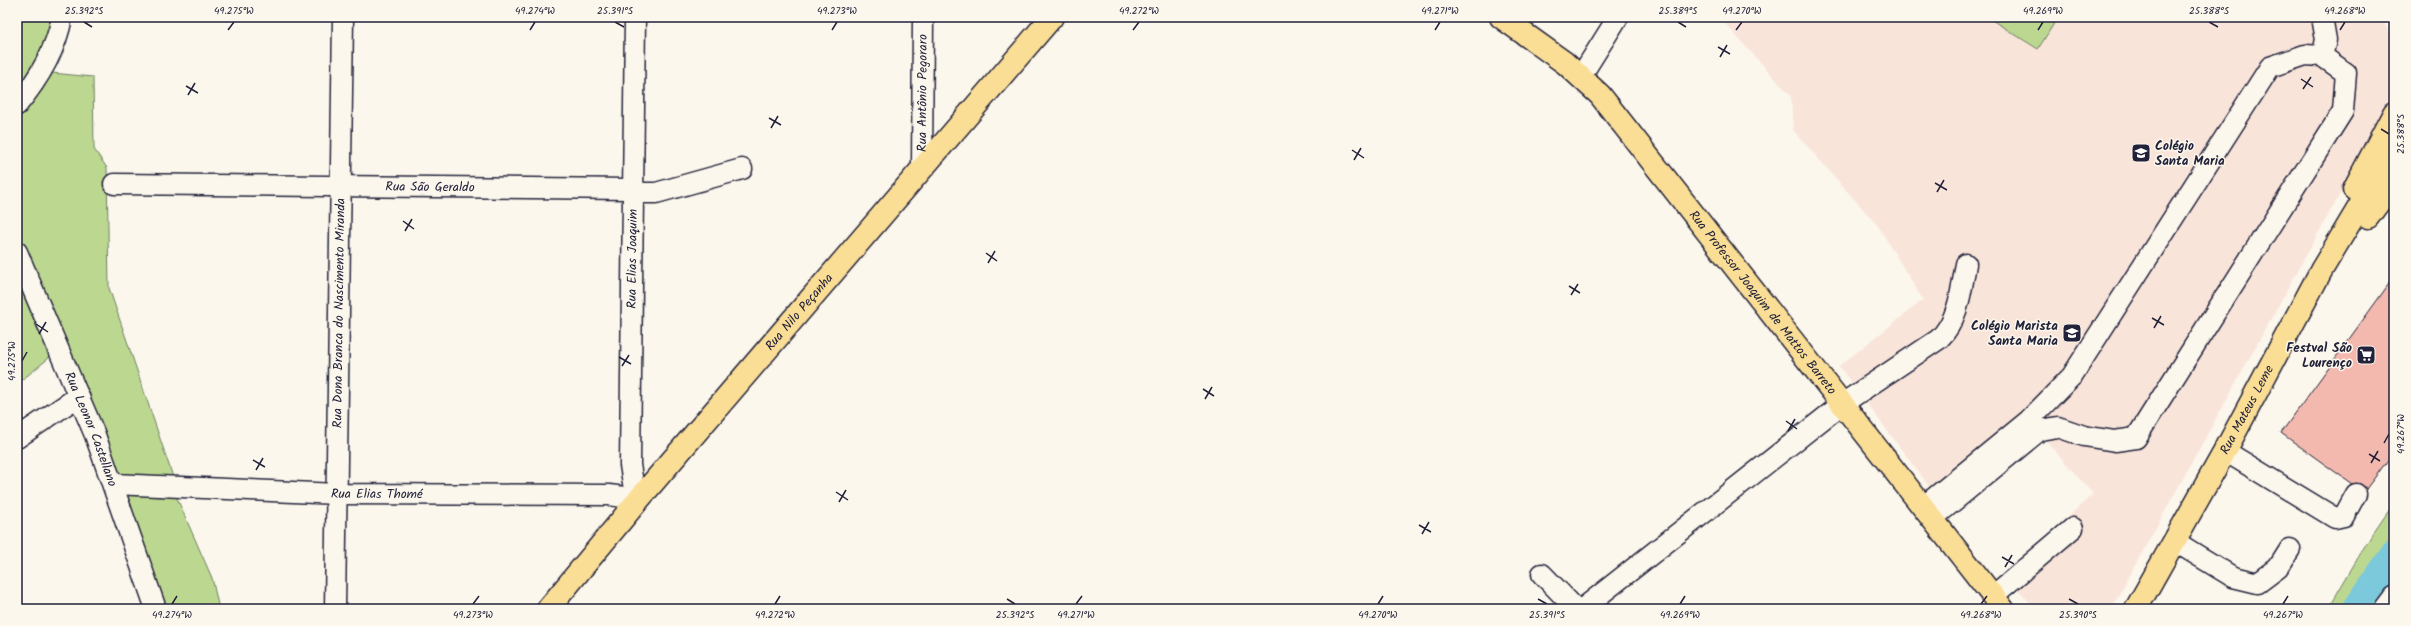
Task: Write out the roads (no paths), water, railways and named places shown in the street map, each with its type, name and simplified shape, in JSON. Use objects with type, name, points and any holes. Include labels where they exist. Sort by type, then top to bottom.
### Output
[{"type":"main road","name":"Rua Nilo Peçanha","points":[[548,609],[639,499],[1052,17]]},
{"type":"main road","name":"Rua Professor Joaquim de Mattos Barreto","points":[[1501,17],[1581,76],[1621,121],[1998,602]]},
{"type":"main road","points":[[2322,269],[2340,216],[2394,113]]},
{"type":"main road","name":"Rua Mateus Leme","points":[[2136,609],[2225,451],[2322,269],[2394,148]]},
{"type":"main road","points":[[2322,269],[2359,230],[2385,194],[2394,188]]},
{"type":"street","points":[[17,105],[43,67],[56,42],[62,17]]},
{"type":"street","name":"Rua Dona Branca do Nascimento Miranda","points":[[335,609],[343,17]]},
{"type":"street","name":"Rua Elias Joaquim","points":[[635,17],[630,465],[633,483],[639,499]]},
{"type":"street","name":"Rua Antônio Pegoraro","points":[[922,17],[922,169]]},
{"type":"street","points":[[1581,76],[1618,17]]},
{"type":"street","points":[[2322,17],[2326,40],[2322,56]]},
{"type":"street","points":[[2305,55],[2322,56],[2346,73],[2342,111],[2136,438],[2115,441],[2084,436],[2058,427],[2040,430],[1927,513],[2028,421],[2072,376],[2270,67],[2305,55]]},
{"type":"street","name":"Rua São Geraldo","points":[[114,184],[633,189],[642,193],[656,193],[742,169]]},
{"type":"street","name":"Rua Leonor Castellano","points":[[17,252],[79,396],[113,484],[156,609]]},
{"type":"street","points":[[1582,609],[1842,404],[1939,339],[1949,329],[1956,316],[1966,264]]},
{"type":"street","points":[[17,438],[79,396]]},
{"type":"street","points":[[2225,451],[2335,518],[2344,516],[2356,494]]},
{"type":"street","name":"Rua Elias Thomé","points":[[113,484],[337,494],[609,495],[639,499]]},
{"type":"street","points":[[1998,602],[2073,528]]},
{"type":"street","points":[[2174,541],[2233,577],[2258,583],[2278,568],[2290,550]]},
{"type":"street","points":[[1542,574],[1576,609]]},
{"type":"street","points":[[2385,609],[2394,597]]},
{"type":"waterway","points":[[2358,609],[2394,557]]},
{"type":"place","name":"Colégio Santa Maria","points":[[2141,153]]},
{"type":"place","name":"Colégio Marista Santa Maria","points":[[2072,333]]},
{"type":"place","name":"Festval São Lourenço","points":[[2366,355]]}]
